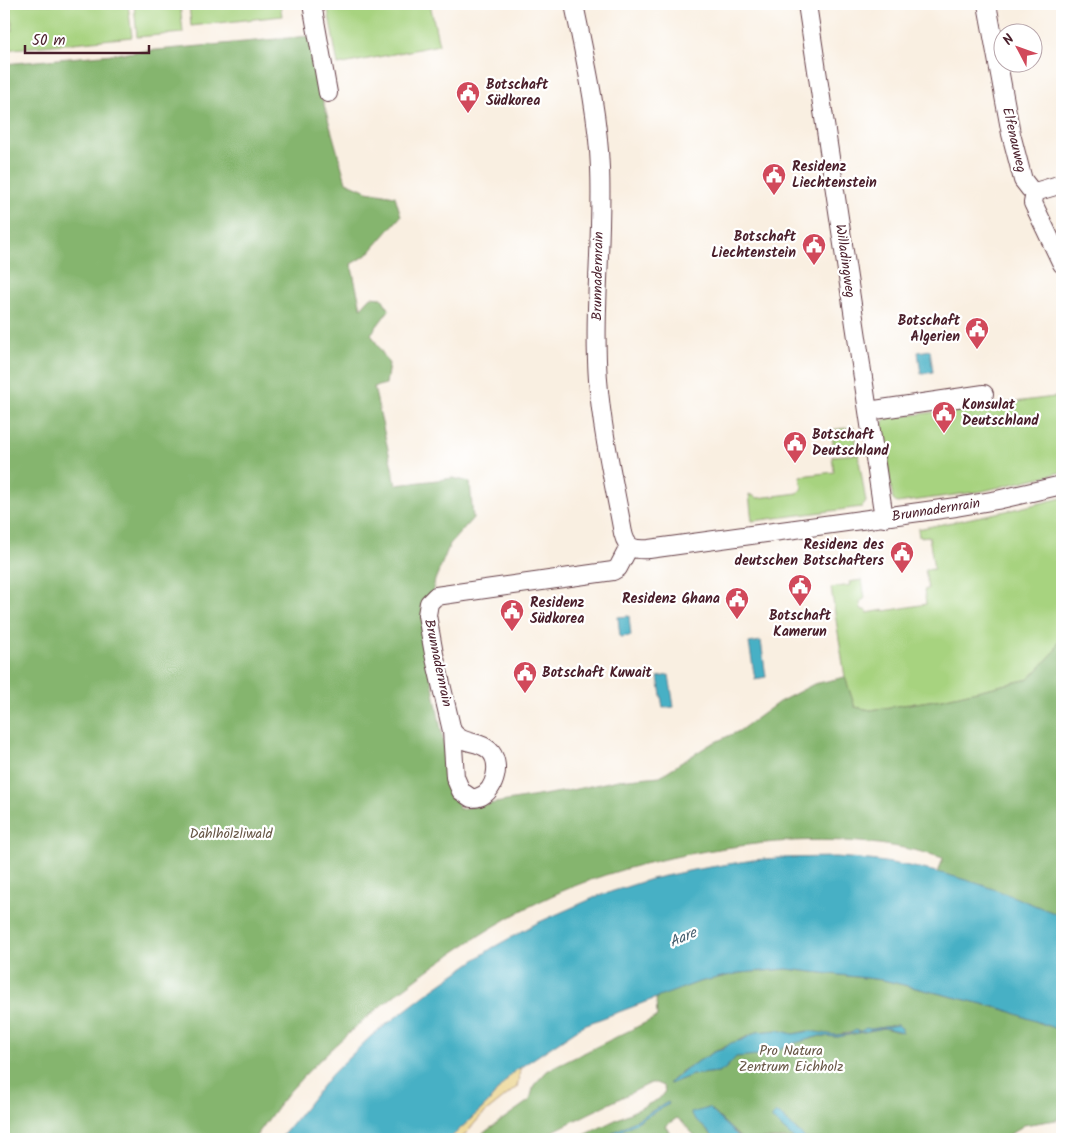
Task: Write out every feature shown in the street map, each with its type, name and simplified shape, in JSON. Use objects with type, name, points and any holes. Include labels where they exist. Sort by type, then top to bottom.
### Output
[{"type":"street","points":[[312,4],[328,93]]},
{"type":"street","name":"Brunnadernrain","points":[[574,4],[593,101],[600,159],[597,341],[599,388],[605,434],[623,533],[626,544],[629,547],[636,550],[648,549],[884,518],[997,500],[1062,485]]},
{"type":"street","name":"Willadingweg","points":[[807,4],[884,518]]},
{"type":"street","name":"Elfenauweg","points":[[987,4],[1011,134],[1023,180],[1035,192],[1032,203],[1062,264]]},
{"type":"street","points":[[1035,192],[1062,184]]},
{"type":"street","points":[[868,411],[984,394]]},
{"type":"street","name":"Brunnadernrain","points":[[452,731],[427,615],[427,608],[431,599],[436,596],[612,571],[618,568],[629,547]]},
{"type":"green space","points":[[4,4],[7,4],[10,30],[13,30],[10,8],[13,4],[128,4],[132,37],[4,50]]},
{"type":"green space","points":[[134,4],[180,4],[183,33],[137,37]]},
{"type":"green space","points":[[189,4],[280,4],[282,16],[191,26]]},
{"type":"green space","points":[[327,4],[430,4],[439,45],[338,65]]},
{"type":"green space","name":"Dählhölzliwald","points":[[310,36],[321,94],[346,182],[367,191],[395,196],[401,216],[368,254],[351,264],[361,308],[371,297],[382,298],[389,310],[371,334],[389,364],[386,384],[374,387],[396,485],[453,478],[470,482],[473,518],[450,544],[435,580],[427,620],[429,665],[448,767],[459,809],[567,791],[618,780],[660,776],[709,745],[739,731],[779,702],[814,684],[845,677],[855,707],[871,710],[942,699],[1029,679],[1055,651],[1062,631],[1062,916],[981,885],[938,873],[943,858],[895,846],[821,840],[771,842],[665,859],[605,875],[562,891],[499,923],[459,949],[403,989],[336,1045],[290,1091],[254,1139],[4,1139],[4,64]]},
{"type":"green space","points":[[1062,396],[1062,472],[983,491],[897,503],[893,500],[882,425],[884,420]]},
{"type":"green space","points":[[854,427],[857,447],[834,449],[831,430]]},
{"type":"green space","points":[[858,454],[866,502],[862,507],[752,521],[749,494],[758,498],[798,493],[802,488],[800,476],[834,472],[832,456]]},
{"type":"green space","points":[[1062,498],[1062,631],[1055,651],[1029,679],[942,699],[871,710],[855,707],[845,677],[831,588],[850,585],[849,582],[862,580],[865,598],[860,602],[861,609],[867,611],[867,613],[926,604],[924,590],[928,589],[925,570],[934,569],[929,536],[919,537],[918,529]]},
{"type":"green space","name":"Pro Natura Zentrum Eichholz","points":[[787,969],[883,980],[1003,1009],[1062,1031],[1062,1119],[1024,1125],[1003,1139],[806,1139],[776,1113],[772,1117],[773,1119],[794,1139],[742,1139],[709,1108],[691,1115],[716,1139],[698,1139],[677,1118],[665,1126],[670,1133],[665,1139],[659,1139],[652,1132],[640,1139],[606,1139],[669,1104],[668,1102],[602,1139],[576,1139],[659,1099],[665,1091],[663,1086],[651,1083],[537,1139],[477,1139],[530,1100],[534,1085],[547,1071],[657,1017],[656,997],[699,982],[740,973]],"holes":[[[897,1025],[899,1032],[884,1028],[838,1037],[820,1036],[785,1046],[771,1054],[736,1057],[725,1069],[718,1072],[692,1075],[669,1083],[682,1071],[714,1052],[757,1032],[778,1030],[793,1034],[807,1031],[835,1035]]]},
{"type":"sand","points":[[521,1066],[517,1087],[481,1116],[461,1139],[449,1139],[487,1104],[512,1073]]},
{"type":"water","points":[[930,350],[933,372],[921,374],[918,352]]},
{"type":"water","points":[[629,616],[631,636],[620,637],[618,617]]},
{"type":"water","points":[[761,641],[766,677],[755,679],[749,643]]},
{"type":"water","points":[[669,675],[674,707],[663,708],[658,677]]},
{"type":"water","name":"Aare","points":[[836,857],[873,860],[944,874],[989,888],[1062,916],[1062,1031],[1003,1009],[883,980],[787,969],[740,973],[699,982],[584,1025],[512,1073],[487,1104],[449,1139],[280,1139],[332,1074],[371,1036],[433,989],[492,948],[537,923],[598,896],[651,879],[753,860]]},
{"type":"water","points":[[897,1025],[902,1028],[902,1032],[884,1028],[838,1037],[820,1036],[785,1046],[771,1054],[736,1057],[725,1069],[718,1072],[692,1075],[669,1083],[687,1068],[714,1052],[757,1032],[778,1030],[793,1034],[810,1031],[835,1035],[849,1034],[856,1030],[859,1032],[866,1028]]},
{"type":"water","points":[[668,1102],[669,1104],[607,1139],[602,1139]]},
{"type":"water","points":[[709,1108],[741,1139],[716,1139],[691,1115],[691,1113]]},
{"type":"water","points":[[776,1113],[806,1139],[794,1139],[772,1119]]},
{"type":"place","name":"Botschaft Südkorea","points":[[468,114]]},
{"type":"place","name":"Residenz Liechtenstein","points":[[774,196]]},
{"type":"place","name":"Botschaft Liechtenstein","points":[[814,266]]},
{"type":"place","name":"Botschaft Algerien","points":[[977,350]]},
{"type":"place","name":"Konsulat Deutschland","points":[[944,434]]},
{"type":"place","name":"Botschaft Deutschland","points":[[795,464]]},
{"type":"place","name":"Residenz des deutschen Botschafters","points":[[902,574]]},
{"type":"place","name":"Botschaft Kamerun","points":[[800,607]]},
{"type":"place","name":"Residenz Ghana","points":[[737,620]]},
{"type":"place","name":"Residenz Südkorea","points":[[512,632]]},
{"type":"place","name":"Botschaft Kuwait","points":[[525,694]]}]
